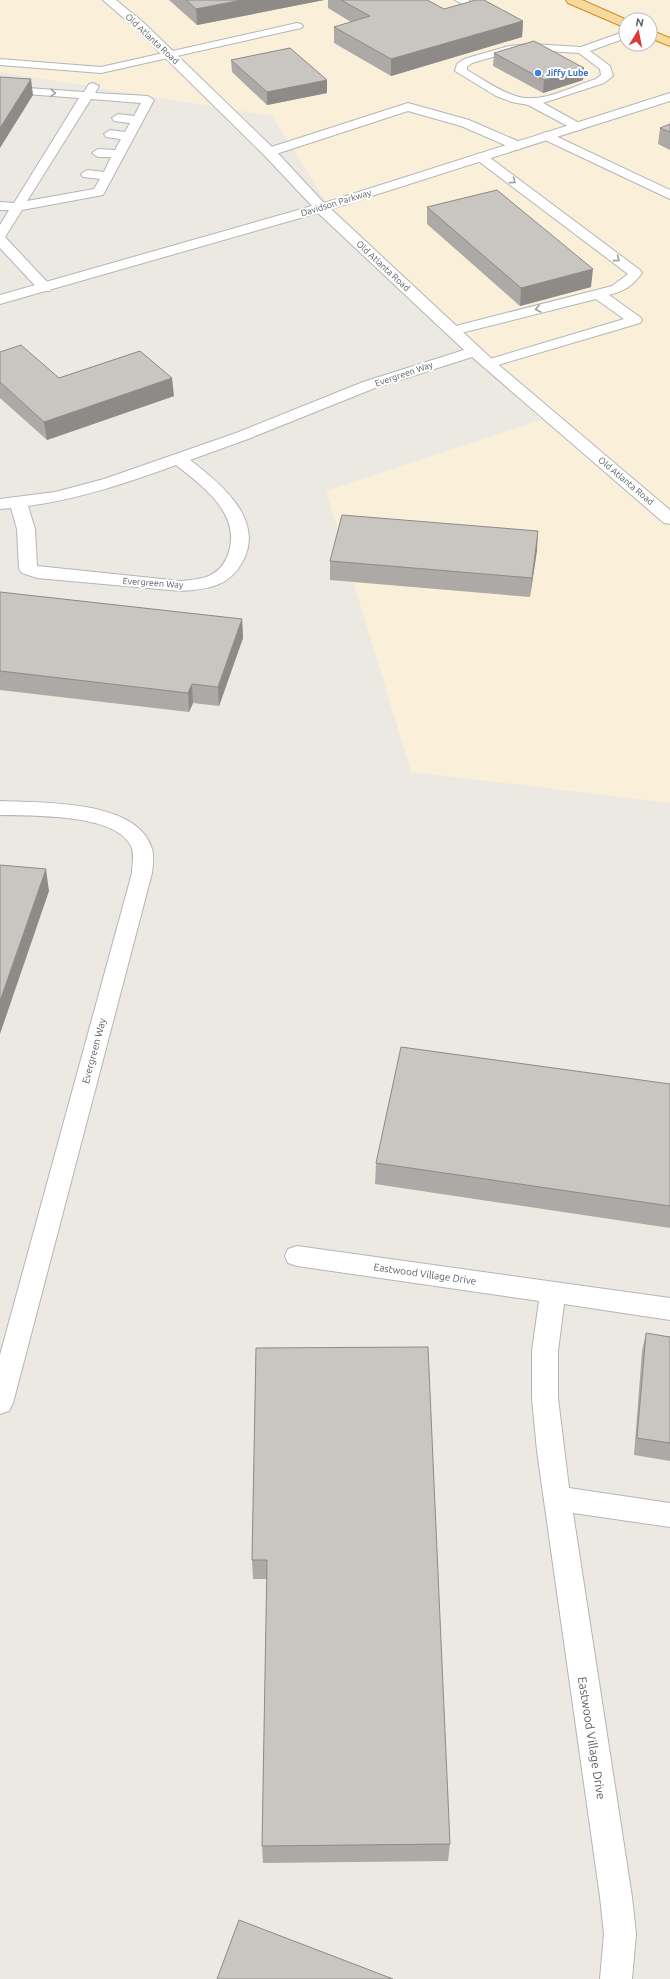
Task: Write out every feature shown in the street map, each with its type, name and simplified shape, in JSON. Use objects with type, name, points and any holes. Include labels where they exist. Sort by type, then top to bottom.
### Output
[{"type":"highway","points":[[572,0],[618,20]]},
{"type":"highway","points":[[658,37],[670,42]]},
{"type":"street","name":"Old Atlanta Road","points":[[109,0],[140,26],[269,152],[321,208],[488,364],[670,519]]},
{"type":"street","name":"Davidson Parkway","points":[[0,300],[321,208],[670,97]]},
{"type":"street","name":"Evergreen Way","points":[[0,504],[55,496],[93,488],[242,436],[369,385],[474,351]]},
{"type":"street","name":"Evergreen Way","points":[[18,501],[26,529],[28,569],[36,573],[181,586],[200,585],[217,580],[228,571],[234,561],[239,547],[240,533],[235,517],[219,493],[178,459]]},
{"type":"street","name":"Evergreen Way","points":[[0,808],[83,813],[104,817],[130,830],[139,840],[143,851],[140,880],[0,1403]]},
{"type":"street","name":"Eastwood Village Drive","points":[[297,1256],[670,1309]]},
{"type":"street","name":"Eastwood Village Drive","points":[[553,1292],[546,1351],[545,1398],[556,1498],[616,1897],[620,1934],[616,1979]]},
{"type":"street","points":[[556,1498],[670,1515]]},
{"type":"lane","points":[[460,0],[484,12]]},
{"type":"lane","points":[[0,62],[101,70],[297,26]]},
{"type":"lane","points":[[582,50],[606,68],[607,76],[600,81],[544,99],[522,101],[495,91],[461,71],[461,66],[468,61],[509,49],[532,47],[582,50],[618,37]]},
{"type":"lane","points":[[0,235],[54,149],[72,131],[82,115],[88,95],[101,70]]},
{"type":"lane","points":[[0,89],[148,100],[99,192],[17,208],[0,206]]},
{"type":"lane","points":[[530,101],[576,127]]},
{"type":"lane","points":[[269,152],[408,107],[465,123],[518,146]]},
{"type":"lane","points":[[118,118],[138,120]]},
{"type":"lane","points":[[110,134],[129,136]]},
{"type":"lane","points":[[547,136],[670,195]]},
{"type":"lane","points":[[54,149],[68,150]]},
{"type":"lane","points":[[98,153],[119,154]]},
{"type":"lane","points":[[453,330],[616,289],[630,280],[635,273],[481,157]]},
{"type":"lane","points":[[41,170],[55,171]]},
{"type":"lane","points":[[86,174],[108,176]]},
{"type":"lane","points":[[0,240],[45,288]]},
{"type":"lane","points":[[488,364],[636,320],[598,294]]},
{"type":"shaded area","points":[[0,0],[670,0],[670,803],[411,772],[326,491],[541,420],[345,232],[272,116],[0,72]]},
{"type":"building","points":[[186,0],[242,0],[196,9]]},
{"type":"building","points":[[341,0],[427,0],[444,9],[476,0],[484,0],[523,21],[391,59],[334,27],[370,16]]},
{"type":"building","points":[[534,41],[584,68],[544,80],[494,53]]},
{"type":"building","points":[[290,48],[327,80],[267,92],[231,60]]},
{"type":"building","points":[[0,77],[31,79],[0,128]]},
{"type":"building","points":[[670,124],[670,132],[660,128]]},
{"type":"building","points":[[497,190],[593,269],[521,288],[427,207]]},
{"type":"building","points":[[21,345],[59,378],[140,351],[172,378],[44,422],[0,382],[0,352]]},
{"type":"building","points":[[342,515],[538,531],[532,578],[330,561]]},
{"type":"building","points":[[0,592],[242,619],[218,687],[192,684],[188,693],[0,671]]},
{"type":"building","points":[[0,865],[46,869],[0,1001]]},
{"type":"building","points":[[401,1047],[670,1084],[670,1206],[376,1163]]},
{"type":"building","points":[[646,1333],[670,1337],[670,1443],[637,1438]]},
{"type":"building","points":[[428,1347],[450,1844],[262,1846],[267,1560],[252,1560],[256,1348]]},
{"type":"building","points":[[239,1920],[393,1979],[217,1979]]},
{"type":"place","name":"Jiffy Lube","points":[[538,73]]}]
